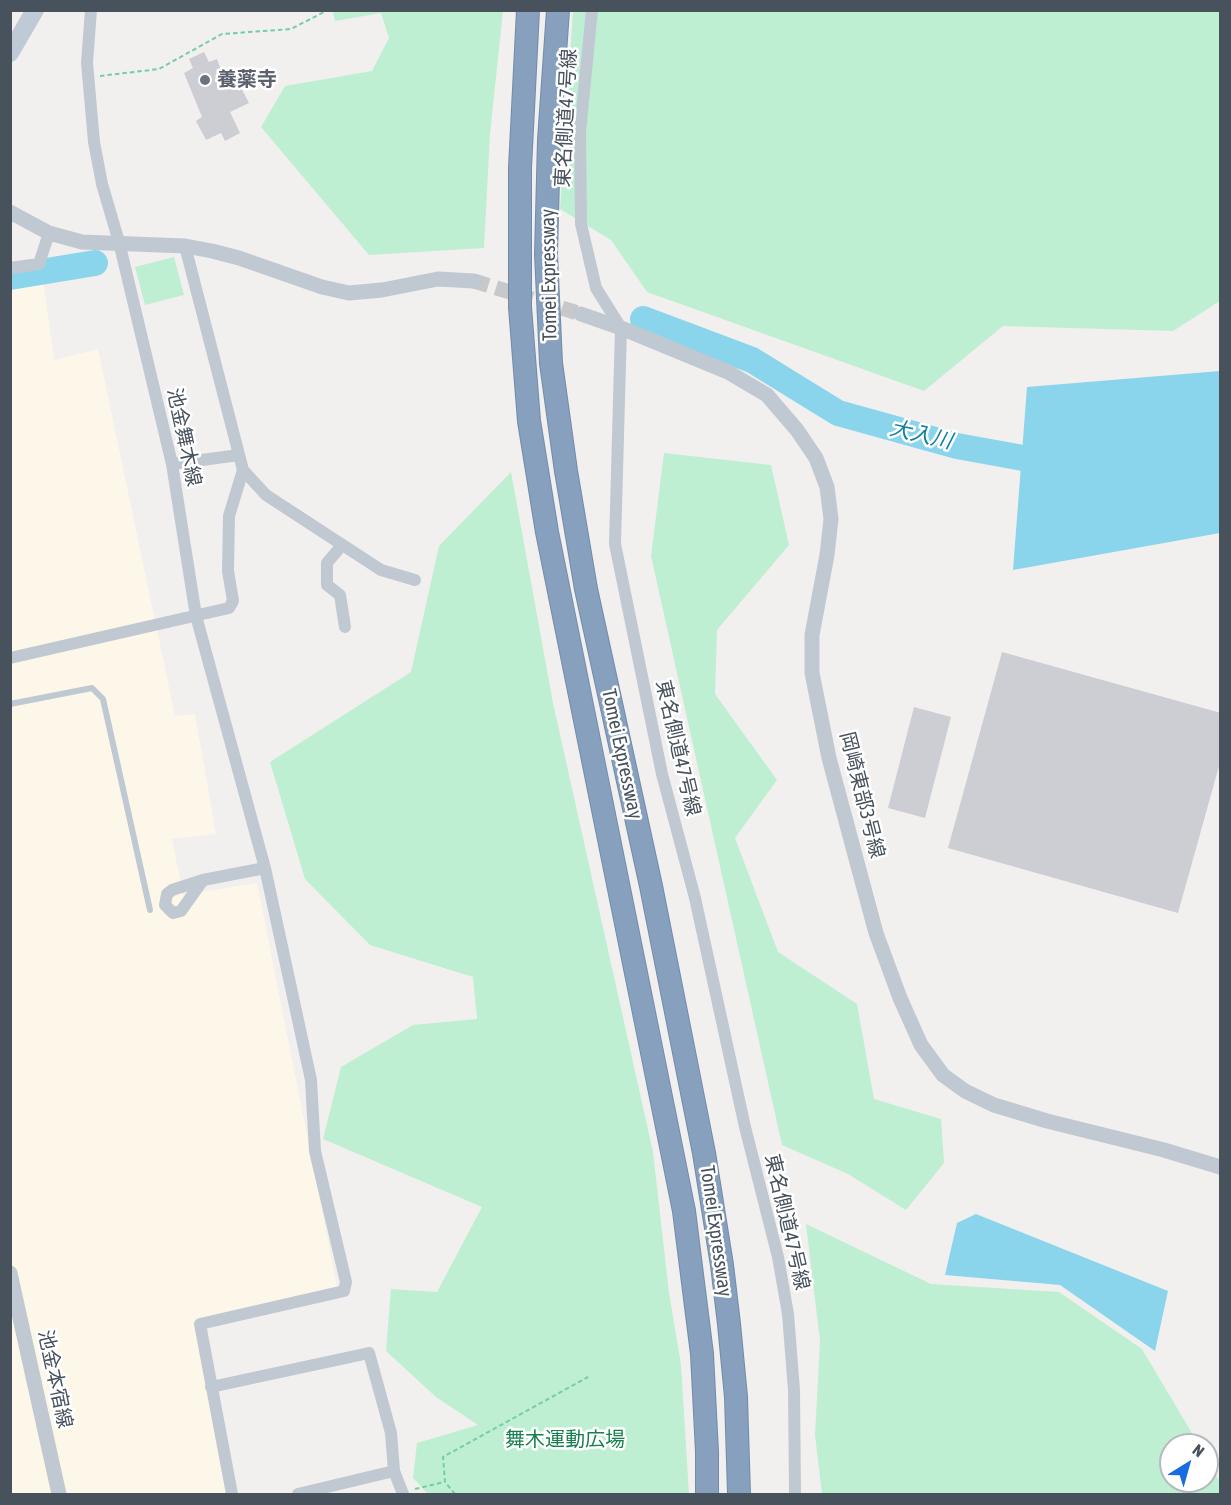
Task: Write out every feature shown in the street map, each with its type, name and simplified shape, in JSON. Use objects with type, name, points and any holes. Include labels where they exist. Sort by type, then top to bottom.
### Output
[{"type":"highway","name":"Tomei Expressway","points":[[528,10],[520,168],[520,308],[529,421],[549,543],[684,1211],[702,1354],[707,1494]]},
{"type":"highway","name":"Tomei Expressway","points":[[558,10],[549,140],[546,254],[551,363],[586,589],[651,886],[704,1153],[729,1324],[736,1396],[739,1494]]},
{"type":"main road","points":[[10,52],[35,10]]},
{"type":"street","name":"池金舞木線","points":[[91,10],[87,63],[96,153],[102,184],[172,464],[196,616],[264,867],[311,1080],[315,1151],[346,1281],[344,1291],[200,1324],[211,1387]]},
{"type":"street","name":"東名側道47号線","points":[[592,10],[580,132],[581,224],[596,288],[621,328],[615,544],[662,774],[695,898],[745,1127],[778,1257],[788,1314],[794,1390],[795,1494]]},
{"type":"street","points":[[10,212],[49,233],[82,242],[185,246],[239,258],[322,287],[349,293],[382,290],[438,279],[474,281]]},
{"type":"street","points":[[10,268],[39,264],[49,233]]},
{"type":"street","points":[[185,246],[243,470],[266,495],[381,570],[415,580]]},
{"type":"street","name":"岡崎東部3号線","points":[[581,314],[728,372],[767,395],[797,430],[816,458],[827,487],[831,519],[827,555],[812,635],[812,673],[829,758],[876,933],[900,998],[921,1045],[943,1075],[965,1091],[994,1105],[1221,1167]]},
{"type":"street","points":[[172,464],[239,455]]},
{"type":"street","points":[[10,658],[229,608],[233,601],[228,571],[229,516],[243,470]]},
{"type":"street","points":[[342,544],[327,563],[327,585],[340,595],[345,627]]},
{"type":"street","points":[[203,880],[264,867]]},
{"type":"street","name":"池金本宿線","points":[[10,1273],[59,1494]]},
{"type":"street","points":[[232,1494],[211,1387],[369,1353],[391,1433],[394,1471],[409,1492]]},
{"type":"street","points":[[298,1494],[394,1471]]},
{"type":"lane","points":[[10,704],[92,688],[103,699],[150,910]]},
{"type":"path","points":[[89,77],[159,69],[222,34],[291,29],[327,11]]},
{"type":"path","points":[[455,1494],[445,1482],[443,1457],[588,1377]]},
{"type":"path","points":[[409,1492],[445,1482]]},
{"type":"shaded area","points":[[43,279],[54,360],[98,349],[175,716],[195,714],[216,834],[172,839],[183,895],[257,883],[338,1291],[196,1326],[227,1494],[11,1494],[10,285]]},
{"type":"green space","points":[[333,11],[503,11],[490,134],[484,248],[369,255],[261,127],[285,86],[372,71],[389,38],[381,13],[335,21]]},
{"type":"green space","points":[[573,11],[1220,11],[1220,301],[1173,331],[1003,326],[924,391],[647,292],[611,240],[560,209]]},
{"type":"green space","points":[[174,257],[184,295],[145,305],[135,267]]},
{"type":"green space","points":[[664,453],[771,465],[789,545],[717,630],[715,694],[777,780],[735,838],[778,952],[857,1004],[874,1099],[941,1119],[944,1163],[906,1210],[848,1174],[782,1145],[651,556]]},
{"type":"green space","name":"舞木運動広場","points":[[511,472],[553,703],[653,1152],[669,1293],[681,1365],[689,1494],[428,1494],[413,1478],[417,1443],[478,1425],[436,1397],[386,1351],[391,1289],[437,1292],[482,1207],[323,1139],[341,1067],[413,1025],[477,1019],[473,977],[370,945],[305,879],[270,762],[411,672],[439,546]]},
{"type":"green space","points":[[806,1224],[931,1284],[1059,1292],[1142,1349],[1192,1433],[1159,1433],[1159,1493],[1219,1493],[1219,1480],[1220,1494],[822,1494],[815,1435],[820,1341]]},
{"type":"water","points":[[1220,371],[1220,533],[1013,570],[1027,387]]},
{"type":"water","points":[[976,1214],[1168,1291],[1155,1351],[1060,1285],[945,1275],[957,1223]]},
{"type":"building","points":[[204,52],[209,62],[217,59],[227,87],[238,82],[249,103],[230,112],[240,133],[225,141],[221,133],[206,140],[196,121],[202,117],[184,73],[193,68],[189,59]]},
{"type":"building","points":[[1002,652],[1221,713],[1221,759],[1178,913],[948,848]]},
{"type":"building","points":[[914,707],[951,717],[925,818],[888,808]]},
{"type":"waterway","name":"大入川","points":[[10,277],[95,263]]},
{"type":"waterway","name":"大入川","points":[[643,319],[752,360],[838,413],[957,446],[1056,464]]},
{"type":"tunnel","points":[[474,281],[581,314]]},
{"type":"place","name":"養薬寺","points":[[205,80]]}]
